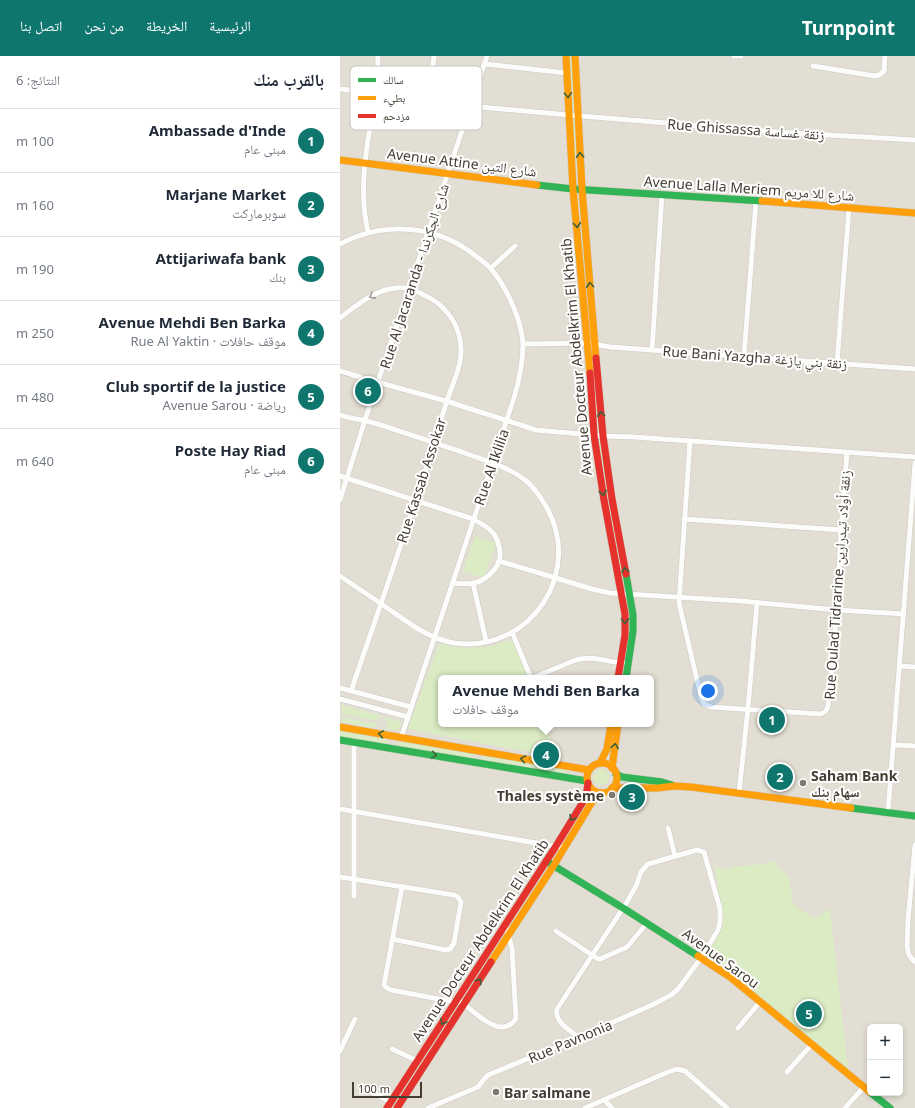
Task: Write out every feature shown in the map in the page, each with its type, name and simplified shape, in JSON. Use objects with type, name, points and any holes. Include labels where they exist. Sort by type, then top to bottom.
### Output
[{"type":"main road","name":"Avenue Docteur Abdelkrim El Khatib","points":[[566,56],[573,189],[591,344],[612,499],[630,594],[634,625],[627,675]]},
{"type":"main road","name":"Avenue Docteur Abdelkrim El Khatib","points":[[575,56],[591,344],[594,435],[625,624],[618,675]]},
{"type":"main road","name":"Avenue Attine شارع التين","points":[[340,160],[582,190]]},
{"type":"main road","name":"Avenue Lalla Meriem شارع للا مريم","points":[[582,190],[662,194],[915,213]]},
{"type":"main road","points":[[340,727],[589,770]]},
{"type":"main road","points":[[600,763],[606,752],[610,727]]},
{"type":"main road","points":[[612,768],[618,727]]},
{"type":"main road","points":[[340,740],[587,782]]},
{"type":"main road","points":[[392,1106],[464,1003],[554,865],[592,802],[602,793],[612,788],[616,782],[616,774],[612,768],[605,763],[594,765],[589,770],[587,776],[587,782],[593,790],[602,793]]},
{"type":"main road","points":[[616,774],[626,777],[662,782],[674,786]]},
{"type":"main road","name":"Avenue Docteur Abdelkrim El Khatib","points":[[392,1106],[456,1000],[586,797],[587,782]]},
{"type":"main road","points":[[612,788],[658,788],[674,786],[696,787],[739,794],[915,816]]},
{"type":"main road","name":"Avenue Sarou","points":[[546,861],[648,923],[734,980],[867,1090]]},
{"type":"main road","name":"Avenue Sarou","points":[[874,1096],[890,1108]]},
{"type":"street","points":[[377,66],[378,56]]},
{"type":"street","points":[[433,66],[434,56]]},
{"type":"street","name":"Rue Al Jacaranda - شارع الجكرندا","points":[[482,70],[487,56]]},
{"type":"street","points":[[734,56],[741,56]]},
{"type":"street","points":[[814,66],[875,76],[884,71],[885,56]]},
{"type":"street","points":[[484,64],[567,73]]},
{"type":"street","name":"Rue Ghissassa زنقة غساسة","points":[[340,89],[350,90]]},
{"type":"street","name":"Rue Ghissassa زنقة غساسة","points":[[482,107],[777,132],[915,140]]},
{"type":"street","points":[[368,232],[362,203],[369,130]]},
{"type":"street","name":"Rue Al Jacaranda - شارع الجكرندا","points":[[340,500],[365,420],[462,130]]},
{"type":"street","points":[[652,350],[662,194]]},
{"type":"street","points":[[744,356],[756,201]]},
{"type":"street","points":[[837,363],[849,208]]},
{"type":"street","name":"Rue Al Iklilia","points":[[340,244],[368,232],[402,228],[428,232],[457,242],[491,268],[512,303],[518,319],[523,344],[517,388],[401,738]]},
{"type":"street","points":[[491,268],[515,246]]},
{"type":"street","points":[[340,318],[369,297],[380,292],[393,289],[410,289]]},
{"type":"street","name":"Rue Kassab Assokar","points":[[351,691],[460,362],[460,340],[456,326],[444,309],[429,297],[410,289]]},
{"type":"street","name":"Rue Bani Yazgha زنقة بني يازغة","points":[[523,344],[591,344],[610,347],[915,369]]},
{"type":"street","points":[[340,371],[446,401],[536,430],[603,436],[915,457]]},
{"type":"street","points":[[340,415],[365,420],[492,462],[510,470],[526,481],[540,496],[548,510],[557,534],[559,546],[559,562],[556,577],[544,604],[530,619],[512,632],[496,639],[486,641],[461,643],[434,637],[408,624],[340,576]]},
{"type":"street","name":"Rue Oulad Tidrarine زنقة أولاد تيدرارين","points":[[690,441],[679,597],[681,614],[701,697],[704,704],[711,707],[748,708],[820,714],[825,712],[828,706],[837,610],[847,453]]},
{"type":"street","points":[[888,812],[915,464]]},
{"type":"street","points":[[340,476],[473,519],[486,526],[494,534],[499,547],[499,561],[487,576],[473,583],[452,583]]},
{"type":"street","points":[[684,519],[841,530]]},
{"type":"street","points":[[908,544],[915,544]]},
{"type":"street","points":[[499,561],[600,591],[621,594],[904,614]]},
{"type":"street","points":[[473,583],[486,641]]},
{"type":"street","points":[[739,794],[757,603]]},
{"type":"street","points":[[512,632],[531,675]]},
{"type":"street","points":[[539,675],[583,658],[596,658],[629,664]]},
{"type":"street","points":[[900,666],[915,667]]},
{"type":"street","points":[[340,688],[411,707]]},
{"type":"street","points":[[340,699],[408,717]]},
{"type":"street","points":[[354,742],[354,896]]},
{"type":"street","points":[[894,745],[915,746]]},
{"type":"street","points":[[340,809],[564,848]]},
{"type":"street","points":[[578,1037],[560,1022],[556,1012],[633,893],[641,872],[648,864],[675,856],[668,828]]},
{"type":"street","points":[[915,844],[913,891],[908,920],[907,950],[915,962]]},
{"type":"street","name":"Rue Pavnonia","points":[[428,1108],[478,1087],[488,1075],[668,997],[683,984],[701,958],[719,927],[721,917],[720,906],[704,852],[697,850],[675,856]]},
{"type":"street","points":[[340,876],[454,895],[461,902],[452,948],[446,950],[392,939]]},
{"type":"street","points":[[402,887],[384,981],[385,987],[391,990],[456,1000],[464,1003],[492,1026],[502,1028],[512,1024],[516,1019],[512,948],[505,924]]},
{"type":"street","points":[[556,931],[598,959],[623,949],[633,942],[648,923]]},
{"type":"street","points":[[738,1028],[760,1002]]},
{"type":"street","points":[[340,1051],[355,1019]]},
{"type":"street","points":[[787,1072],[812,1044]]},
{"type":"street","points":[[392,1049],[418,1062]]},
{"type":"street","points":[[585,1108],[668,1072],[680,1069],[688,1073],[727,1108]]},
{"type":"street","points":[[372,1092],[392,1106]]},
{"type":"street","points":[[845,1108],[867,1092]]},
{"type":"street","points":[[604,1100],[612,1108]]},
{"type":"shaded area","points":[[340,56],[915,56],[915,1108],[340,1108]]},
{"type":"green space","points":[[569,56],[572,56],[575,108],[573,109],[572,108]]},
{"type":"green space","points":[[572,123],[576,123],[578,185]]},
{"type":"green space","points":[[579,214],[583,236],[590,336]]},
{"type":"green space","points":[[591,353],[593,355],[599,433],[597,431]]},
{"type":"green space","points":[[600,439],[626,591],[623,591],[608,508],[598,440]]},
{"type":"green space","points":[[475,536],[496,543],[484,578],[463,571]]},
{"type":"green space","points":[[512,640],[527,675],[438,675],[438,727],[547,727],[555,757],[408,729],[439,644],[463,648],[487,647]]},
{"type":"green space","points":[[343,705],[382,716],[378,718],[377,721],[346,715],[343,713],[341,708]]},
{"type":"green space","points":[[384,716],[400,722],[399,730],[384,729],[388,724]]},
{"type":"green space","points":[[343,717],[377,724],[376,728],[340,722]]},
{"type":"green space","points":[[340,731],[388,739],[387,744],[340,736]]},
{"type":"green space","points":[[399,741],[472,753],[471,759],[398,746]]},
{"type":"green space","points":[[482,755],[566,769],[565,775],[481,760]]},
{"type":"green space","points":[[598,769],[604,769],[609,774],[607,783],[604,785],[598,785],[593,780],[593,774]]},
{"type":"green space","points":[[772,860],[789,877],[793,904],[812,919],[830,909],[848,1070],[705,958],[723,924],[715,866],[729,870],[730,867],[765,864]]},
{"type":"green space","points":[[548,865],[513,923],[511,923],[546,866]]},
{"type":"green space","points":[[503,934],[505,935],[462,999],[461,998]]},
{"type":"green space","points":[[456,1007],[459,1007],[394,1108],[391,1108]]},
{"type":"traffic: fast","points":[[537,185],[573,189],[762,201]]},
{"type":"traffic: fast","points":[[626,574],[633,615],[633,631],[626,675]]},
{"type":"traffic: fast","points":[[340,740],[587,781]]},
{"type":"traffic: fast","points":[[616,774],[622,777],[662,782],[672,785]]},
{"type":"traffic: fast","points":[[851,808],[915,816]]},
{"type":"traffic: fast","points":[[546,861],[698,956]]},
{"type":"traffic: fast","points":[[875,1096],[890,1108]]},
{"type":"traffic: slow","points":[[566,56],[573,189],[590,373]]},
{"type":"traffic: slow","points":[[575,56],[582,189],[596,358]]},
{"type":"traffic: slow","points":[[340,160],[537,185]]},
{"type":"traffic: slow","points":[[762,201],[915,213]]},
{"type":"traffic: slow","points":[[340,727],[589,770]]},
{"type":"traffic: slow","points":[[600,763],[607,749],[611,727]]},
{"type":"traffic: slow","points":[[612,768],[618,727]]},
{"type":"traffic: slow","points":[[602,763],[608,764],[616,772],[617,778],[616,784],[608,792],[602,793],[596,792],[588,784],[587,778],[588,772],[596,764],[602,763]]},
{"type":"traffic: slow","points":[[612,788],[658,788],[674,786],[691,787],[851,808]]},
{"type":"traffic: slow","points":[[491,962],[554,865],[592,802],[602,793]]},
{"type":"traffic: slow","points":[[698,956],[730,977],[867,1090]]},
{"type":"traffic: jam","points":[[596,358],[603,436],[612,499],[626,574]]},
{"type":"traffic: jam","points":[[590,373],[594,435],[604,500],[625,614],[625,635],[618,675]]},
{"type":"traffic: jam","points":[[387,1108],[556,846],[586,797],[588,783]]},
{"type":"traffic: jam","points":[[397,1108],[491,962]]},
{"type":"place","name":"Poste Hay Riad","points":[[368,391]]},
{"type":"place","name":"Ambassade d'Inde","points":[[772,720]]},
{"type":"place","name":"Avenue Mehdi Ben Barka","points":[[546,755]]},
{"type":"place","name":"Marjane Market","points":[[780,777]]},
{"type":"place","name":"Saham Bank سهام بنك","points":[[803,783]]},
{"type":"place","name":"Thales système","points":[[612,795]]},
{"type":"place","name":"Attijariwafa bank","points":[[632,797]]},
{"type":"place","name":"Club sportif de la justice","points":[[809,1014]]},
{"type":"place","name":"Bar salmane","points":[[496,1092]]}]
